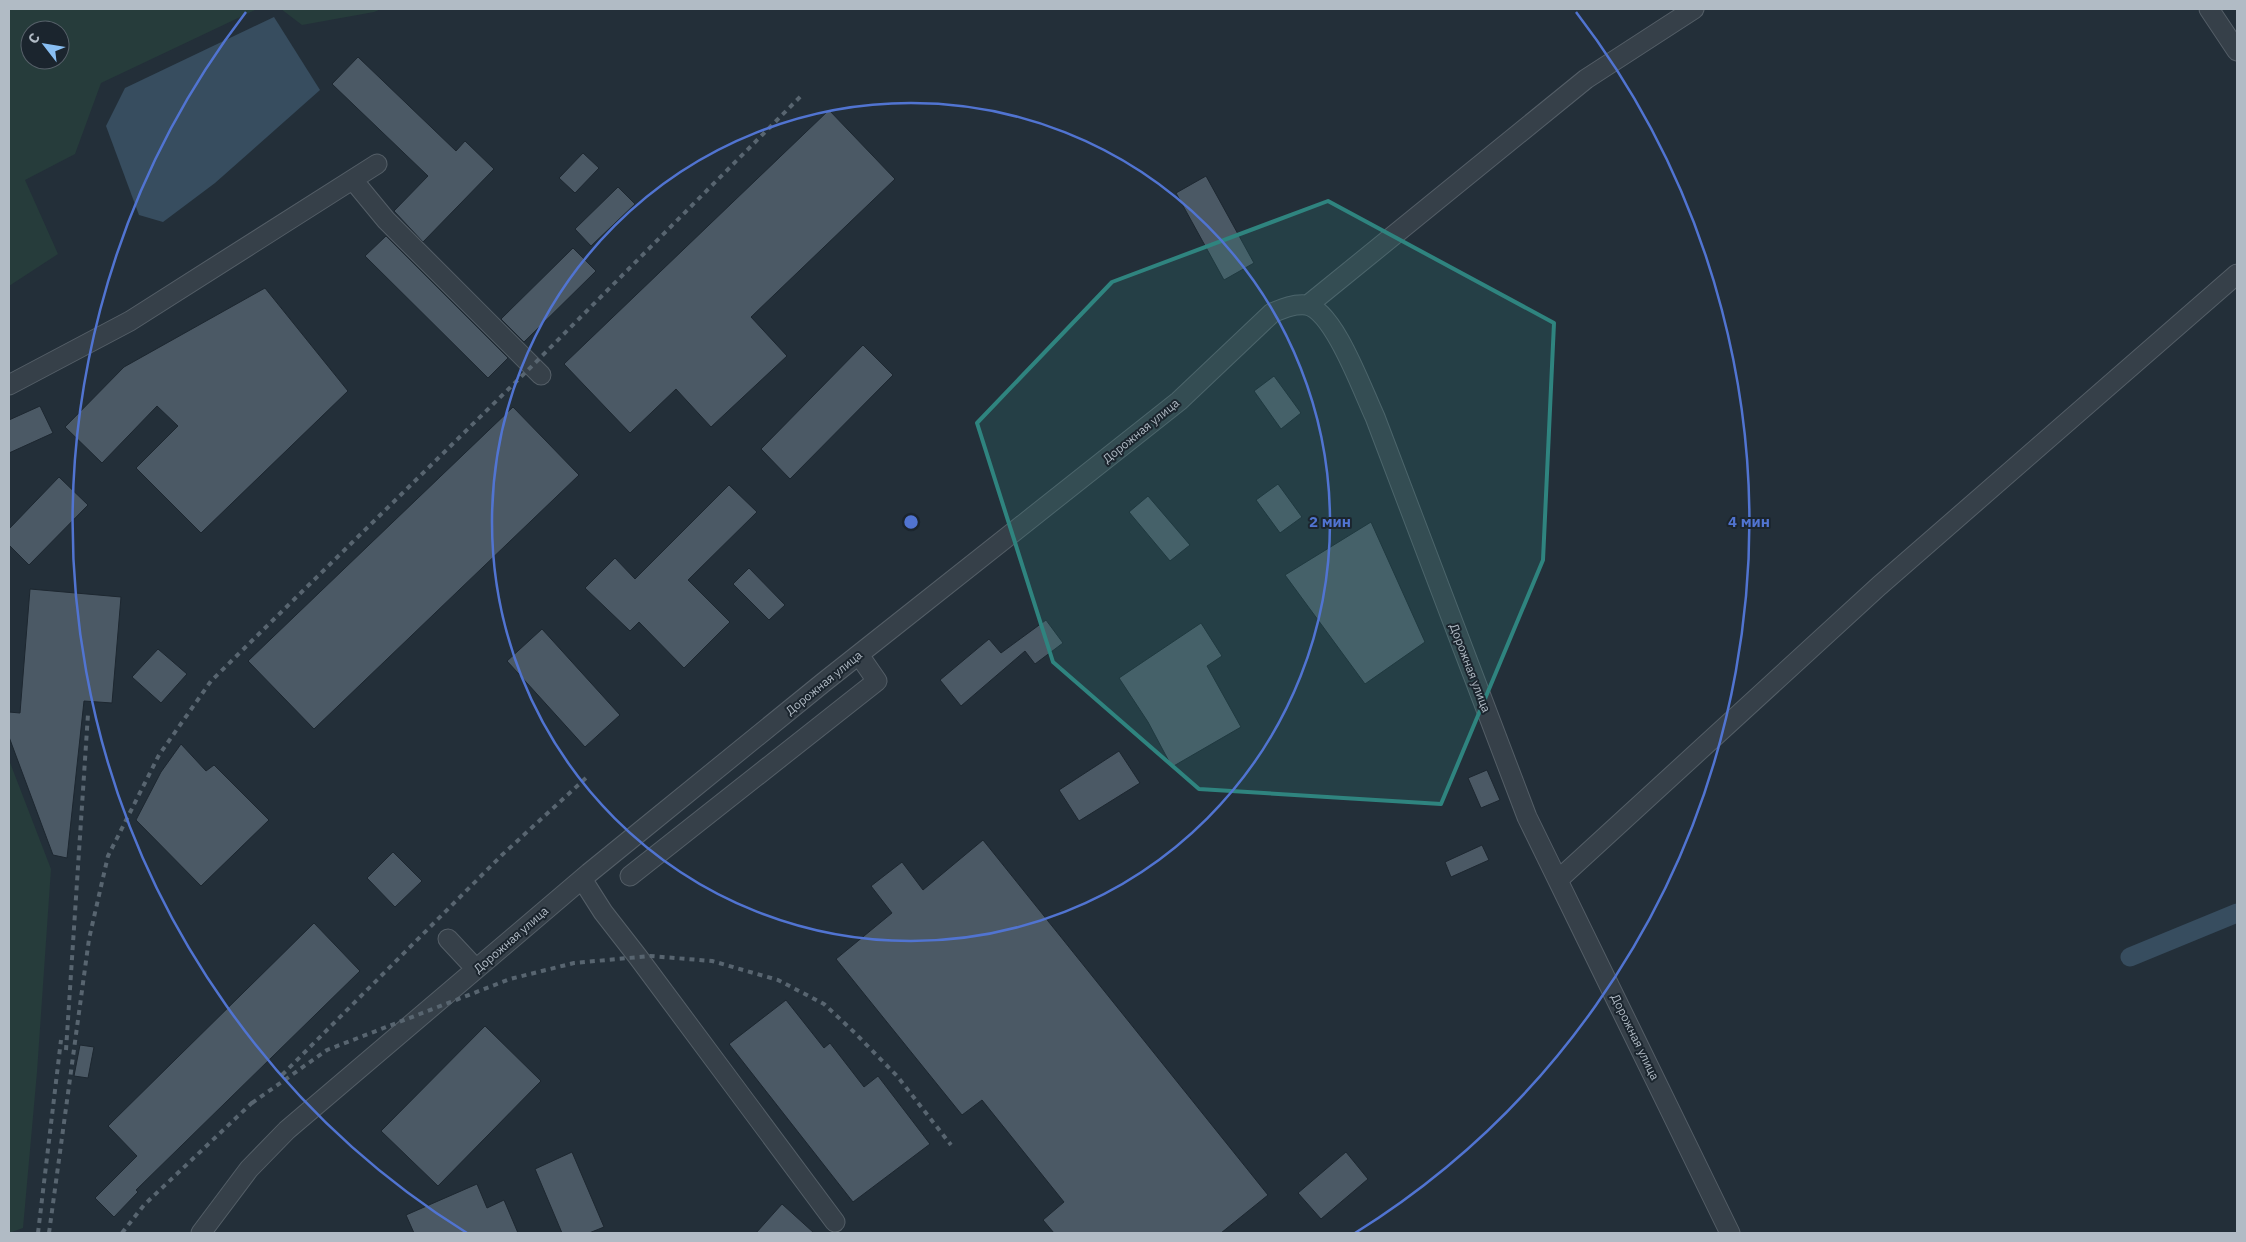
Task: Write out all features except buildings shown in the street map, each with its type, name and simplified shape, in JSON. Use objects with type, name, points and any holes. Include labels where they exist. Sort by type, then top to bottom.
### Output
[{"type":"street","points":[[1308,305],[1586,79],[1694,9]]},
{"type":"street","points":[[2209,9],[2237,51]]},
{"type":"street","points":[[9,385],[130,321],[377,164]]},
{"type":"street","points":[[353,180],[386,220],[541,375]]},
{"type":"street","points":[[1558,880],[1879,586],[2237,274]]},
{"type":"street","name":"Дорожная улица","points":[[201,1233],[250,1169],[287,1130],[582,879],[1178,401],[1272,312],[1290,305],[1308,305],[1330,322],[1347,355],[1374,417],[1527,817],[1730,1233]]},
{"type":"street","points":[[630,876],[878,681],[859,655]]},
{"type":"street","points":[[582,879],[603,912],[835,1222]]},
{"type":"street","points":[[448,939],[476,969]]},
{"type":"highlighted area","points":[[1328,201],[1554,323],[1543,560],[1441,804],[1199,789],[1053,662],[977,423],[1112,282]]},
{"type":"green space","points":[[9,9],[257,9],[101,83],[75,154],[25,180],[58,254],[9,286]]},
{"type":"green space","points":[[281,9],[381,9],[374,12],[302,25]]},
{"type":"green space","points":[[9,760],[51,869],[37,1072],[23,1228],[9,1233]]},
{"type":"water","points":[[274,17],[320,90],[215,183],[163,222],[139,215],[106,126],[125,88]]},
{"type":"waterway","points":[[2130,957],[2237,913]]},
{"type":"railway","points":[[49,1233],[89,939],[108,856],[159,755],[211,681],[528,370],[803,94]]},
{"type":"railway","points":[[66,1050],[88,714]]},
{"type":"railway","points":[[282,1075],[502,855],[587,777]]},
{"type":"railway","points":[[252,1103],[327,1050],[510,979],[574,963],[650,956],[712,961],[778,980],[824,1004],[897,1076],[951,1145]]},
{"type":"railway","points":[[38,1233],[61,1040]]},
{"type":"railway","points":[[122,1233],[144,1205],[256,1099]]}]
